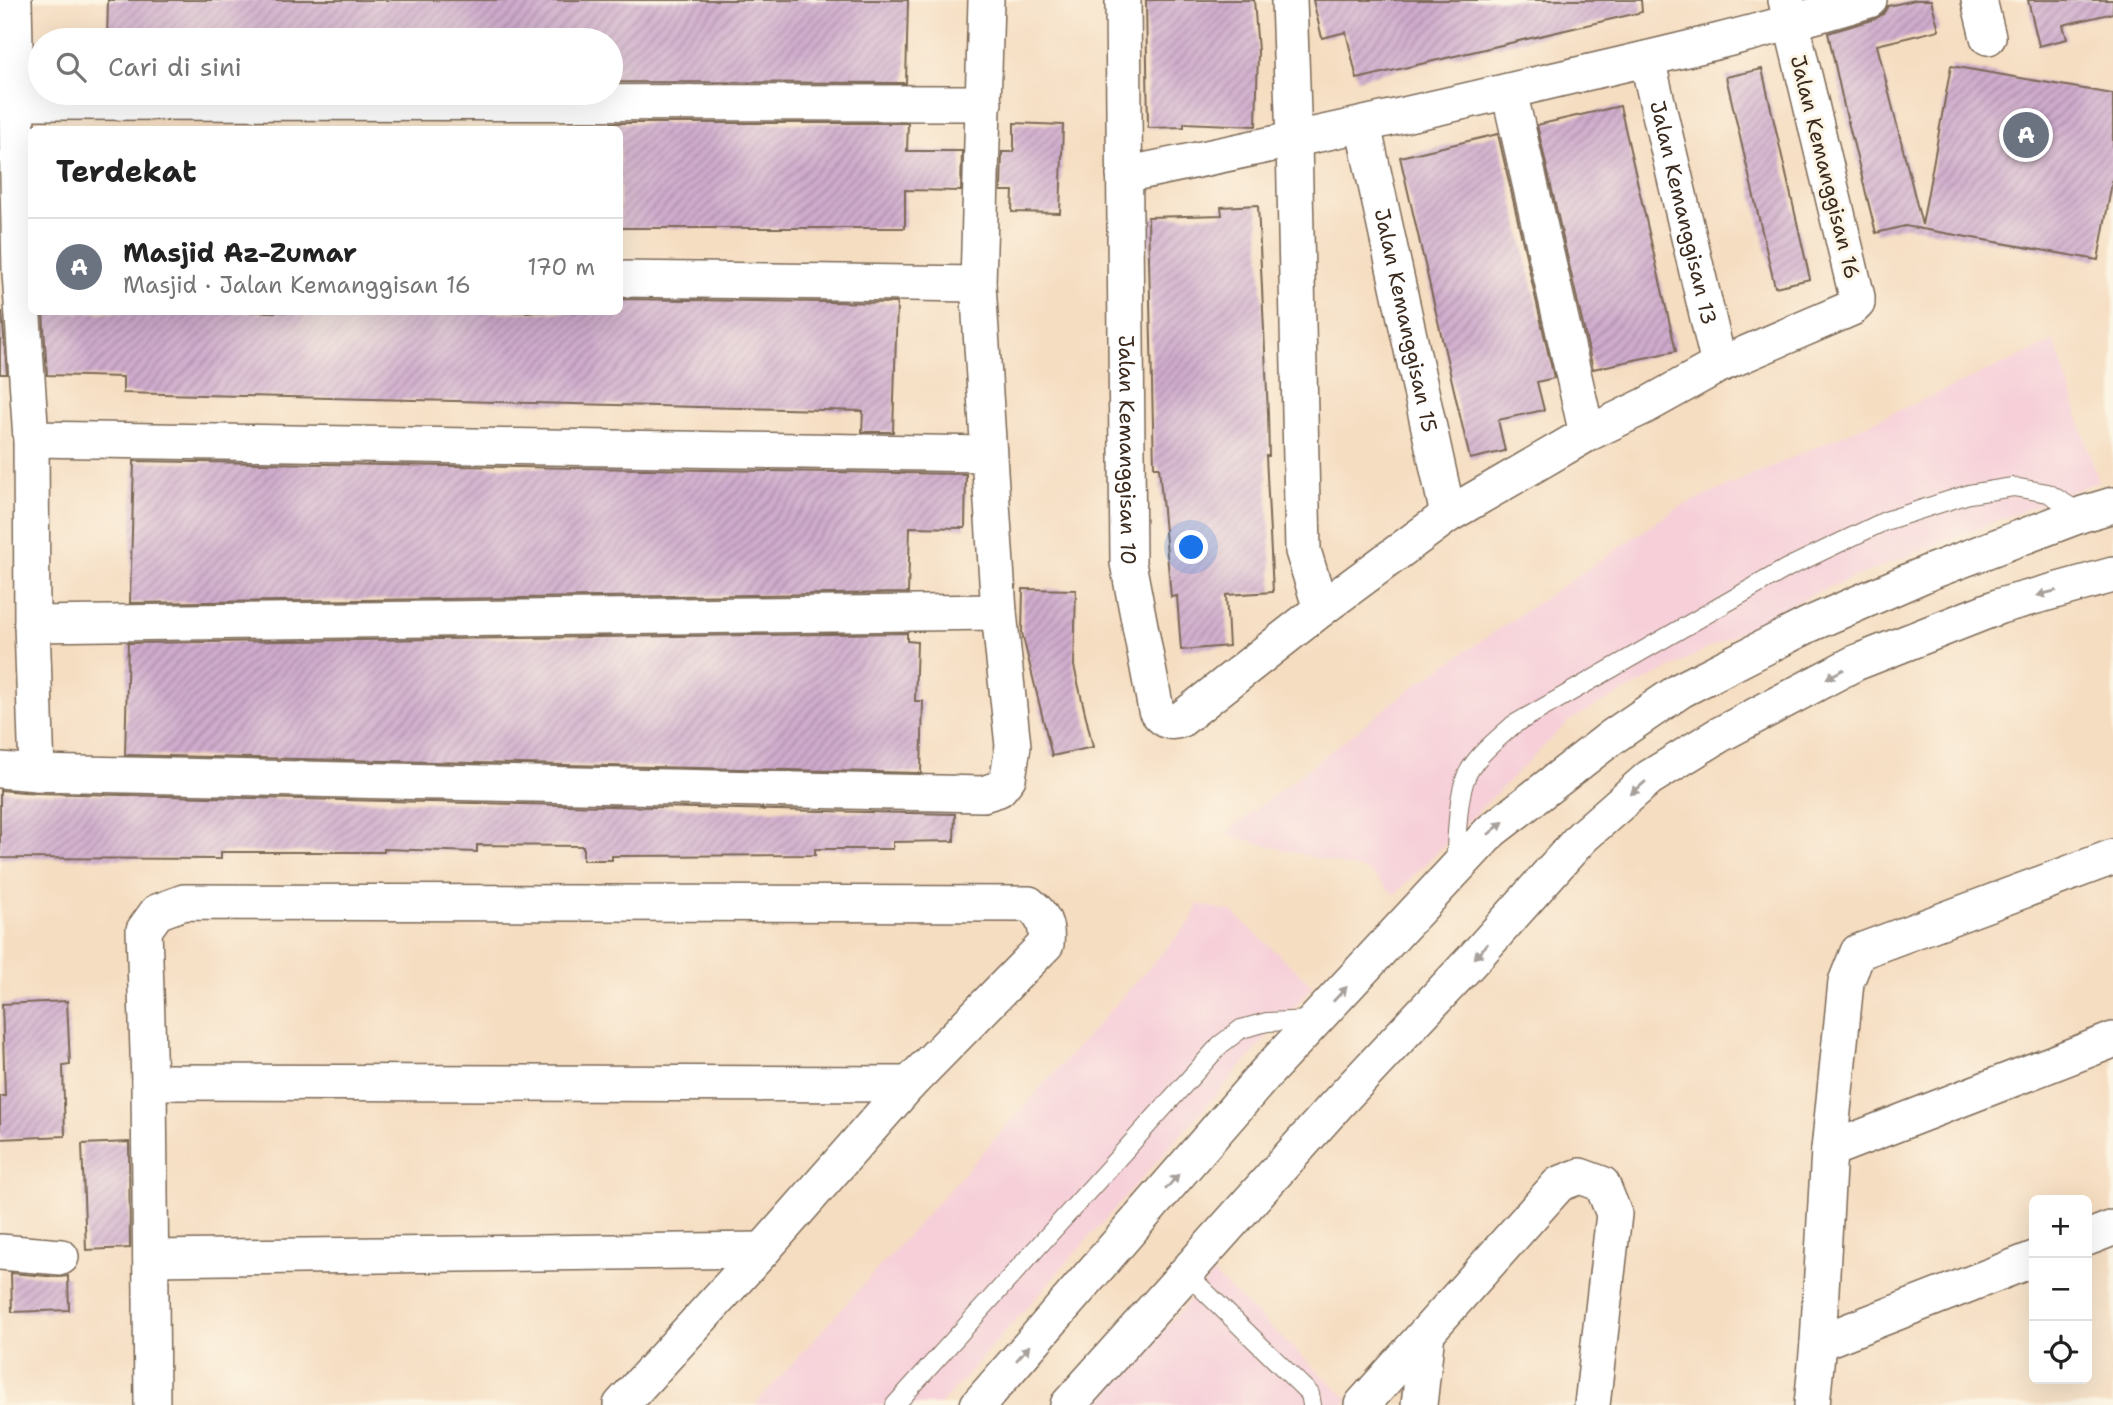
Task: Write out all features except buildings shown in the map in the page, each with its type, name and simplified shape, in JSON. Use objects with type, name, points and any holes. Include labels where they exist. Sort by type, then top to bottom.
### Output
[{"type":"street","points":[[14,0],[9,156],[26,272],[37,773]]},
{"type":"street","points":[[0,770],[983,794],[999,789],[1008,778],[1013,746],[999,612],[978,284],[986,0]]},
{"type":"street","name":"Jalan Kemanggisan 10","points":[[1123,0],[1128,563],[1156,710],[1162,719],[1172,723],[1180,720],[1321,609]]},
{"type":"street","points":[[1289,0],[1303,551],[1321,609],[1448,515],[1587,434],[1719,365]]},
{"type":"street","points":[[1124,175],[1294,141],[1647,59],[1788,12],[1869,0]]},
{"type":"street","points":[[1979,0],[1988,37]]},
{"type":"street","name":"Jalan Kemanggisan 16","points":[[1719,365],[1852,308],[1857,303],[1788,12]]},
{"type":"street","name":"Jalan Kemanggisan 13","points":[[1647,59],[1719,365]]},
{"type":"street","points":[[1509,91],[1587,434]]},
{"type":"street","points":[[9,102],[28,102]]},
{"type":"street","points":[[623,103],[984,103]]},
{"type":"street","name":"Jalan Kemanggisan 15","points":[[1363,125],[1448,515]]},
{"type":"street","points":[[623,279],[978,284]]},
{"type":"street","points":[[31,439],[988,454]]},
{"type":"street","points":[[978,1405],[1266,1073],[1491,831],[1612,737],[1681,690],[1820,619],[1930,572],[2098,510]]},
{"type":"street","points":[[1068,1405],[1336,1105],[1475,957],[1582,837],[1649,778],[1718,735],[1855,663],[2000,606],[2113,575]]},
{"type":"street","points":[[32,624],[999,612]]},
{"type":"street","points":[[1812,1405],[1829,1150],[1846,982],[1858,953],[2113,857]]},
{"type":"street","points":[[152,1405],[149,1082],[144,930],[157,912],[184,902],[1029,904],[1041,914],[1048,931],[1046,944],[909,1084],[763,1250],[621,1405]]},
{"type":"street","points":[[1829,1150],[2113,1040]]},
{"type":"street","points":[[149,1082],[909,1084]]},
{"type":"street","points":[[1362,1405],[1559,1184],[1580,1176],[1602,1185],[1614,1214],[1592,1405]]},
{"type":"street","points":[[2092,1236],[2113,1228]]},
{"type":"street","points":[[151,1258],[763,1250]]},
{"type":"street","points":[[0,1252],[61,1257]]},
{"type":"street","points":[[1818,1343],[2029,1261]]},
{"type":"street","points":[[1419,1405],[1427,1333]]},
{"type":"lane","points":[[1454,871],[1459,815],[1466,777],[1487,748],[1513,724],[1763,582],[1885,521],[1969,494],[2013,487],[2048,493],[2098,510]]},
{"type":"lane","points":[[895,1405],[1220,1045],[1241,1030],[1267,1022],[1316,1020]]},
{"type":"lane","points":[[1186,1273],[1310,1394],[1312,1405]]},
{"type":"shaded area","points":[[2055,341],[2098,481],[1815,593],[1570,720],[1394,895],[1370,872],[1224,834],[1413,687],[1676,509]]},
{"type":"shaded area","points":[[1198,904],[1232,912],[1313,986],[940,1405],[755,1405],[1191,921]]},
{"type":"shaded area","points":[[1213,1274],[1349,1400],[1344,1405],[1097,1405]]},
{"type":"place","name":"Masjid Az-Zumar","points":[[2026,135]]}]
